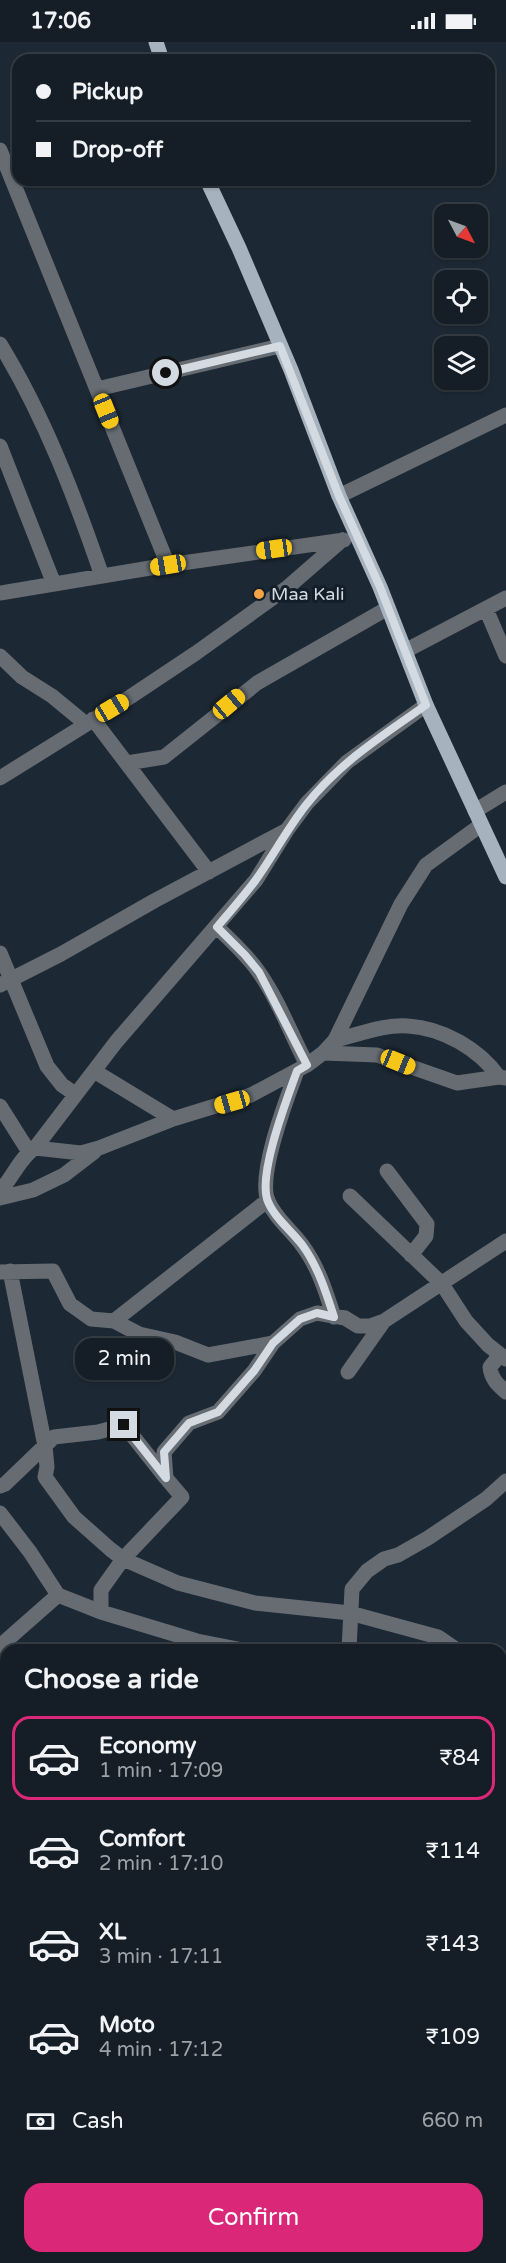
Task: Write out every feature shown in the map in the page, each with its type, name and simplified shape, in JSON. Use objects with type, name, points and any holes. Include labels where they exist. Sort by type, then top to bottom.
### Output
[{"type":"main road","points":[[210,186],[239,248],[280,346],[339,496],[349,539],[388,608],[426,705],[506,877]]},
{"type":"street","points":[[0,150],[3,169],[97,389],[168,565]]},
{"type":"street","points":[[0,344],[18,374],[54,451],[102,576]]},
{"type":"street","points":[[97,389],[280,346]]},
{"type":"street","points":[[339,496],[506,415]]},
{"type":"street","points":[[0,446],[54,584]]},
{"type":"street","points":[[0,593],[168,565],[349,539]]},
{"type":"street","points":[[0,778],[139,691],[248,616],[349,539]]},
{"type":"street","points":[[405,651],[506,598]]},
{"type":"street","points":[[127,764],[165,757],[257,683],[388,608]]},
{"type":"street","points":[[486,609],[506,656]]},
{"type":"street","points":[[0,656],[22,677],[89,722],[127,764],[209,872]]},
{"type":"street","points":[[0,1191],[94,1071],[256,880],[287,830],[308,803],[347,762],[426,705]]},
{"type":"street","points":[[475,811],[506,792]]},
{"type":"street","points":[[32,1150],[81,1153],[99,1148],[173,1119],[251,1095],[302,1068],[323,1053],[335,1040],[401,904],[416,879],[426,865],[481,825]]},
{"type":"street","points":[[5,983],[287,830]]},
{"type":"street","points":[[217,927],[259,972],[302,1068],[282,1111],[264,1184],[268,1200],[276,1214],[304,1247],[314,1263],[334,1317]]},
{"type":"street","points":[[0,953],[5,983],[47,1066],[62,1085],[75,1095]]},
{"type":"street","points":[[335,1040],[392,1027],[408,1026],[424,1029],[467,1046],[503,1077]]},
{"type":"street","points":[[323,1053],[377,1055],[457,1083],[503,1077]]},
{"type":"street","points":[[94,1071],[173,1119]]},
{"type":"street","points":[[0,1106],[32,1150]]},
{"type":"street","points":[[0,1198],[33,1190],[64,1175],[99,1148]]},
{"type":"street","points":[[387,1170],[427,1224],[426,1236],[411,1255]]},
{"type":"street","points":[[350,1196],[442,1284],[466,1321],[503,1357],[490,1367],[497,1384],[506,1392]]},
{"type":"street","points":[[114,1321],[268,1200]]},
{"type":"street","points":[[166,1478],[164,1452],[189,1423],[218,1412],[254,1371],[273,1343],[300,1319],[317,1313],[345,1318],[358,1326],[370,1326],[384,1321],[506,1241]]},
{"type":"street","points":[[273,1343],[208,1355],[175,1342],[139,1334],[114,1321],[91,1319],[70,1304],[53,1271],[5,1272],[45,1446],[47,1467],[45,1477],[74,1517],[123,1559],[178,1583],[255,1603],[350,1613],[438,1637],[448,1644]]},
{"type":"street","points":[[348,1372],[384,1321]]},
{"type":"street","points":[[0,1486],[5,1484],[54,1437],[98,1432],[124,1425],[182,1497],[123,1559],[101,1590],[101,1612]]},
{"type":"street","points":[[349,1644],[352,1589],[367,1571],[384,1559],[398,1556],[428,1539],[486,1499],[506,1481]]},
{"type":"street","points":[[0,1513],[30,1552],[58,1595],[101,1612],[212,1644]]},
{"type":"street","points":[[2,1644],[58,1595]]},
{"type":"place","name":"Maa Kali","points":[[259,594]]},
{"type":"route","points":[[124,1425],[166,1478],[164,1452],[189,1423],[218,1412],[254,1371],[273,1343],[300,1319],[317,1313],[334,1317],[314,1263],[304,1247],[276,1214],[268,1200],[264,1184],[282,1111],[297,1071],[307,1065],[259,972],[217,927],[256,880],[287,830],[319,791],[347,762],[426,705],[380,587],[339,496],[280,346],[166,373]]}]
